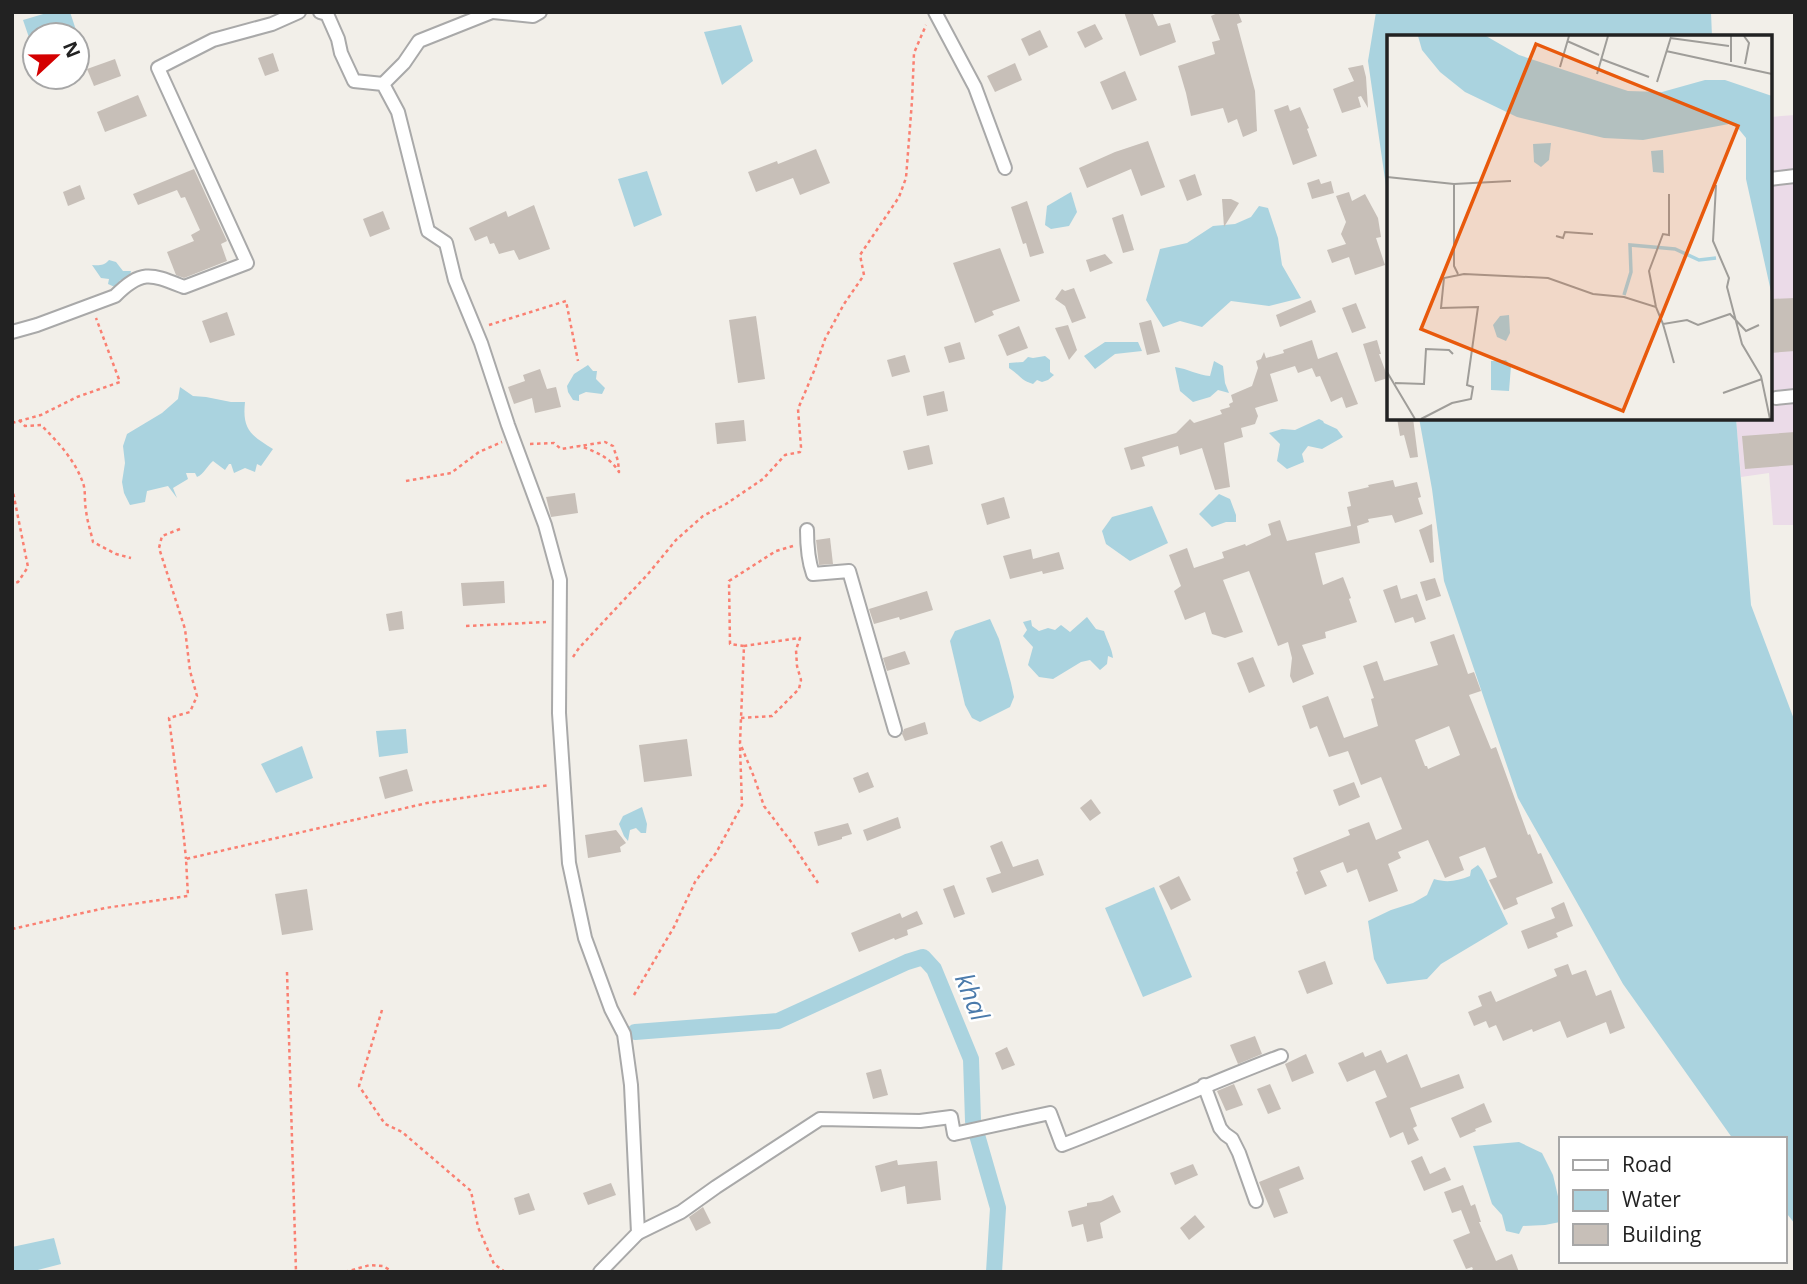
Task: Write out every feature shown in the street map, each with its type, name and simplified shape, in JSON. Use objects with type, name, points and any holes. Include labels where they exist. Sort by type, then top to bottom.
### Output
[{"type":"street","points":[[12,332],[115,296],[137,278],[160,277],[184,287],[247,263],[158,68],[213,40],[272,24],[299,12]]},
{"type":"street","points":[[320,12],[327,15],[354,81],[383,84]]},
{"type":"street","points":[[383,84],[404,63],[419,41],[493,12],[533,16],[541,12]]},
{"type":"street","points":[[931,17],[975,88],[1004,168]]},
{"type":"street","points":[[383,84],[398,112],[428,231],[446,243],[454,280],[476,330],[545,525],[560,580],[559,713],[569,863],[585,937],[611,1009],[624,1034],[631,1085],[638,1233]]},
{"type":"street","points":[[1772,179],[1795,176]]},
{"type":"street","points":[[1776,398],[1795,396]]},
{"type":"street","points":[[807,537],[813,574],[849,571],[895,730]]},
{"type":"street","points":[[600,1272],[638,1233],[681,1212],[820,1119],[920,1121],[951,1117],[954,1134],[1050,1113],[1062,1145],[1281,1056]]},
{"type":"street","points":[[1205,1085],[1220,1128],[1232,1139],[1239,1153],[1256,1201]]},
{"type":"path","points":[[573,658],[579,648],[677,540],[702,516],[726,504],[763,479],[785,455],[800,452],[798,409],[825,339],[864,275],[860,255],[899,197],[906,178],[914,53],[931,17]]},
{"type":"path","points":[[476,330],[566,301],[578,361]]},
{"type":"path","points":[[12,423],[41,415],[77,397],[120,382],[92,305]]},
{"type":"path","points":[[19,420],[25,426],[41,425],[72,459],[84,485],[85,508],[93,542],[116,554],[131,558]]},
{"type":"path","points":[[12,487],[28,568],[18,582],[12,584]]},
{"type":"path","points":[[12,929],[105,908],[188,896],[169,718],[190,712],[197,696],[190,671],[185,629],[159,548],[162,536],[180,529]]},
{"type":"path","points":[[741,718],[772,716],[799,689],[801,680],[796,650],[800,638],[744,646],[730,644],[729,581],[776,551],[807,537]]},
{"type":"path","points":[[466,626],[560,621]]},
{"type":"path","points":[[634,995],[674,927],[695,882],[716,853],[742,805],[740,743],[744,646]]},
{"type":"path","points":[[740,743],[764,806],[818,883]]},
{"type":"path","points":[[186,859],[428,803],[565,782]]},
{"type":"path","points":[[287,972],[296,1272]]},
{"type":"path","points":[[382,1010],[359,1086],[385,1124],[402,1132],[471,1191],[478,1227],[494,1264],[505,1272]]},
{"type":"path","points":[[345,1272],[370,1265],[383,1266],[393,1272]]},
{"type":"shaded area","points":[[1795,115],[1795,525],[1773,525],[1769,473],[1741,477],[1736,420],[1772,420],[1772,117]]},
{"type":"water","points":[[50,12],[70,12],[73,21],[23,21]]},
{"type":"water","points":[[1376,12],[1711,12],[1712,35],[1387,35],[1387,193],[1368,61]]},
{"type":"water","points":[[741,25],[753,61],[722,85],[704,32]]},
{"type":"water","points":[[647,171],[662,215],[634,227],[618,179]]},
{"type":"water","points":[[1071,192],[1077,212],[1069,226],[1051,229],[1045,225],[1047,206]]},
{"type":"water","points":[[1259,206],[1268,208],[1278,238],[1282,265],[1301,298],[1269,306],[1231,301],[1202,327],[1180,321],[1163,327],[1146,300],[1160,249],[1187,243],[1213,226],[1235,224],[1251,217]]},
{"type":"water","points":[[109,260],[116,262],[123,271],[131,271],[129,280],[120,280],[117,288],[108,284],[109,279],[101,278],[92,265],[102,265]]},
{"type":"water","points":[[1105,342],[1138,342],[1142,351],[1115,354],[1095,369],[1084,356]]},
{"type":"water","points":[[1045,356],[1050,360],[1050,372],[1054,375],[1042,382],[1037,380],[1033,384],[1009,368],[1009,363],[1023,362],[1028,357]]},
{"type":"water","points":[[1214,361],[1223,366],[1229,393],[1218,390],[1210,397],[1193,402],[1180,391],[1175,367],[1210,376]]},
{"type":"water","points":[[588,365],[593,371],[597,371],[596,379],[605,388],[602,394],[586,392],[579,395],[579,401],[573,400],[567,386],[574,374]]},
{"type":"water","points":[[180,387],[193,396],[245,402],[245,419],[250,431],[273,449],[261,466],[257,464],[255,472],[245,468],[234,473],[231,464],[225,470],[213,461],[197,477],[195,473],[186,473],[188,479],[173,488],[177,498],[168,486],[147,491],[145,502],[130,505],[122,482],[125,463],[123,446],[127,434],[162,413],[178,399]]},
{"type":"water","points":[[1319,419],[1337,429],[1343,437],[1322,449],[1308,446],[1302,454],[1304,462],[1287,469],[1277,461],[1280,444],[1269,433],[1282,429],[1295,430]]},
{"type":"water","points":[[1419,420],[1736,420],[1751,605],[1795,722],[1795,1224],[1786,1213],[1786,1137],[1732,1137],[1623,984],[1518,798],[1444,581]]},
{"type":"water","points":[[1219,494],[1230,499],[1236,522],[1212,527],[1199,514]]},
{"type":"water","points":[[1152,506],[1168,543],[1130,561],[1106,544],[1102,531],[1112,517]]},
{"type":"water","points":[[1087,617],[1096,629],[1104,631],[1113,658],[1108,656],[1107,664],[1100,670],[1090,660],[1081,662],[1053,679],[1039,677],[1028,665],[1033,647],[1023,636],[1027,630],[1023,622],[1031,620],[1032,626],[1039,631],[1048,628],[1055,630],[1061,625],[1070,632]]},
{"type":"water","points":[[990,619],[999,639],[1014,697],[1010,707],[980,722],[972,718],[965,705],[950,641],[955,631]]},
{"type":"water","points":[[406,729],[408,753],[379,757],[376,731]]},
{"type":"water","points":[[302,746],[313,778],[276,793],[261,764]]},
{"type":"water","points":[[642,807],[647,824],[646,833],[641,833],[636,828],[630,830],[628,841],[619,824],[623,816]]},
{"type":"water","points":[[1478,865],[1508,924],[1441,964],[1427,979],[1387,984],[1374,959],[1368,921],[1427,895],[1434,879],[1448,881],[1465,878],[1470,876],[1471,870]]},
{"type":"water","points":[[1154,887],[1192,977],[1143,997],[1105,908]]},
{"type":"water","points":[[1519,1142],[1542,1153],[1553,1175],[1559,1201],[1559,1222],[1523,1226],[1519,1234],[1506,1231],[1502,1215],[1492,1204],[1473,1146]]},
{"type":"water","points":[[54,1238],[61,1264],[30,1272],[12,1272],[12,1247]]},
{"type":"building","points":[[1124,12],[1152,12],[1158,26],[1170,23],[1176,42],[1140,56]]},
{"type":"building","points":[[1220,12],[1238,12],[1242,22],[1237,24],[1255,91],[1257,131],[1243,137],[1237,119],[1228,123],[1223,108],[1191,116],[1178,66],[1215,54],[1212,42],[1220,40],[1211,16]]},
{"type":"building","points":[[1095,24],[1103,39],[1085,48],[1077,32]]},
{"type":"building","points":[[1040,30],[1048,47],[1029,56],[1021,39]]},
{"type":"building","points":[[273,53],[279,71],[265,76],[258,58]]},
{"type":"building","points":[[115,59],[121,76],[94,86],[91,68]]},
{"type":"building","points":[[1015,63],[1022,80],[995,92],[987,76]]},
{"type":"building","points":[[1363,65],[1368,108],[1361,96],[1358,97],[1361,107],[1342,113],[1333,89],[1354,81],[1348,68]]},
{"type":"building","points":[[1125,71],[1137,100],[1112,110],[1100,82]]},
{"type":"building","points":[[138,95],[147,116],[105,132],[97,112]]},
{"type":"building","points":[[1288,105],[1290,111],[1300,107],[1317,156],[1293,165],[1274,110]]},
{"type":"building","points":[[1148,141],[1165,187],[1141,196],[1131,169],[1087,188],[1079,168]]},
{"type":"building","points":[[816,149],[830,183],[800,195],[793,178],[756,192],[748,172]]},
{"type":"building","points":[[194,169],[227,241],[221,244],[227,261],[184,278],[176,275],[167,252],[194,241],[191,235],[200,230],[185,197],[181,198],[177,190],[138,205],[133,194]]},
{"type":"building","points":[[1195,174],[1202,195],[1187,201],[1179,180]]},
{"type":"building","points":[[1319,179],[1321,184],[1331,181],[1334,193],[1312,199],[1307,183]]},
{"type":"building","points":[[80,185],[85,199],[68,206],[63,192]]},
{"type":"building","points":[[1349,192],[1352,201],[1365,194],[1378,218],[1381,237],[1376,238],[1385,265],[1355,275],[1349,257],[1332,263],[1327,250],[1346,244],[1341,234],[1346,222],[1336,196]]},
{"type":"building","points":[[1222,199],[1239,203],[1224,227]]},
{"type":"building","points":[[1027,201],[1044,253],[1030,257],[1011,207]]},
{"type":"building","points":[[534,205],[550,249],[519,260],[514,250],[499,254],[487,236],[475,241],[469,228],[506,211],[508,217]]},
{"type":"building","points":[[383,211],[390,229],[370,237],[363,219]]},
{"type":"building","points":[[1123,214],[1134,250],[1123,253],[1112,218]]},
{"type":"building","points":[[1000,248],[1020,301],[992,311],[994,315],[975,323],[953,263]]},
{"type":"building","points":[[1105,254],[1113,263],[1090,272],[1086,260]]},
{"type":"building","points":[[1074,288],[1086,318],[1072,323],[1065,306],[1055,299],[1062,289],[1065,291]]},
{"type":"building","points":[[1795,298],[1795,351],[1772,353],[1772,299]]},
{"type":"building","points":[[1311,300],[1316,312],[1280,327],[1276,315]]},
{"type":"building","points":[[1356,303],[1366,328],[1352,333],[1342,308]]},
{"type":"building","points":[[227,312],[235,335],[210,343],[202,321]]},
{"type":"building","points":[[756,316],[765,379],[738,383],[729,320]]},
{"type":"building","points":[[1151,320],[1160,352],[1147,355],[1139,323]]},
{"type":"building","points":[[1068,325],[1077,350],[1069,360],[1055,328]]},
{"type":"building","points":[[1019,326],[1028,348],[1007,356],[998,335]]},
{"type":"building","points":[[1312,340],[1318,359],[1337,352],[1358,404],[1346,408],[1342,397],[1331,402],[1320,376],[1316,377],[1312,368],[1298,373],[1295,366],[1270,374],[1278,401],[1255,408],[1258,416],[1255,424],[1241,428],[1243,437],[1224,443],[1230,487],[1215,490],[1202,448],[1180,455],[1178,446],[1142,457],[1145,466],[1131,470],[1124,448],[1176,433],[1190,419],[1194,423],[1222,414],[1220,410],[1230,407],[1229,404],[1233,402],[1231,395],[1252,386],[1258,368],[1256,361],[1261,359],[1264,352],[1266,358]]},
{"type":"building","points":[[1377,340],[1387,378],[1375,382],[1363,344]]},
{"type":"building","points":[[960,342],[965,359],[949,363],[944,347]]},
{"type":"building","points":[[905,355],[910,372],[892,377],[887,360]]},
{"type":"building","points":[[540,369],[547,389],[556,387],[561,407],[535,413],[532,398],[514,404],[508,387],[525,381],[523,375]]},
{"type":"building","points":[[944,391],[948,411],[927,416],[923,396]]},
{"type":"building","points":[[744,420],[746,441],[717,444],[715,423]]},
{"type":"building","points":[[1397,420],[1413,420],[1418,457],[1410,458],[1404,435],[1400,436]]},
{"type":"building","points":[[1795,432],[1795,465],[1745,469],[1742,436]]},
{"type":"building","points":[[929,445],[933,464],[908,470],[903,451]]},
{"type":"building","points":[[1393,480],[1395,487],[1417,482],[1423,514],[1395,523],[1392,515],[1368,519],[1369,522],[1357,526],[1360,543],[1315,553],[1323,585],[1343,577],[1357,622],[1325,632],[1326,638],[1302,645],[1314,674],[1293,683],[1290,676],[1292,658],[1288,642],[1278,646],[1249,571],[1223,580],[1243,632],[1225,638],[1212,634],[1205,612],[1185,620],[1174,591],[1181,586],[1169,555],[1187,548],[1194,568],[1224,558],[1222,552],[1245,544],[1246,546],[1271,535],[1268,524],[1280,520],[1287,541],[1351,526],[1347,507],[1351,506],[1348,492]]},
{"type":"building","points":[[575,493],[578,513],[551,517],[546,497]]},
{"type":"building","points":[[1004,497],[1010,518],[987,525],[981,504]]},
{"type":"building","points":[[1432,524],[1434,562],[1430,563],[1419,530]]},
{"type":"building","points":[[830,538],[833,564],[819,565],[816,540]]},
{"type":"building","points":[[1031,549],[1033,559],[1059,552],[1064,569],[1010,579],[1003,556]]},
{"type":"building","points":[[1435,578],[1441,596],[1426,601],[1420,582]]},
{"type":"building","points":[[504,581],[505,603],[463,606],[461,583]]},
{"type":"building","points":[[1397,585],[1401,599],[1417,594],[1426,619],[1415,623],[1413,617],[1395,623],[1383,590]]},
{"type":"building","points":[[927,591],[933,610],[900,620],[899,617],[874,624],[869,609]]},
{"type":"building","points":[[402,611],[404,629],[389,631],[386,614]]},
{"type":"building","points":[[1454,634],[1468,674],[1474,672],[1481,691],[1469,695],[1491,749],[1496,747],[1528,835],[1530,834],[1538,854],[1541,853],[1553,883],[1516,898],[1518,904],[1504,910],[1489,880],[1497,877],[1485,847],[1459,857],[1464,870],[1445,878],[1428,840],[1398,852],[1401,858],[1388,864],[1398,891],[1369,902],[1357,869],[1347,873],[1343,862],[1320,871],[1327,886],[1305,895],[1293,858],[1350,835],[1348,830],[1369,822],[1376,840],[1402,829],[1381,777],[1361,785],[1348,751],[1329,757],[1317,726],[1310,729],[1302,706],[1328,696],[1344,738],[1378,726],[1371,699],[1374,698],[1363,666],[1377,661],[1384,681],[1438,665],[1430,642]],"holes":[[[1449,726],[1460,755],[1428,769],[1415,740]]]},
{"type":"building","points":[[905,651],[910,664],[887,671],[883,658]]},
{"type":"building","points":[[1253,657],[1265,686],[1249,693],[1237,663]]},
{"type":"building","points":[[925,722],[928,734],[905,741],[902,734],[904,729]]},
{"type":"building","points":[[687,739],[692,776],[644,782],[639,745]]},
{"type":"building","points":[[407,769],[413,791],[385,799],[379,777]]},
{"type":"building","points":[[868,772],[874,787],[859,793],[853,778]]},
{"type":"building","points":[[1354,782],[1360,797],[1339,806],[1333,790]]},
{"type":"building","points":[[1091,799],[1101,813],[1090,821],[1080,808]]},
{"type":"building","points":[[898,817],[901,828],[867,841],[863,830]]},
{"type":"building","points":[[848,823],[852,834],[818,846],[814,832]]},
{"type":"building","points":[[616,830],[626,843],[620,847],[621,852],[588,858],[585,835]]},
{"type":"building","points":[[1002,841],[1013,867],[1038,859],[1044,875],[992,893],[986,878],[1001,873],[990,846]]},
{"type":"building","points":[[1179,876],[1191,900],[1171,910],[1159,886]]},
{"type":"building","points":[[954,885],[965,914],[954,918],[943,889]]},
{"type":"building","points":[[307,889],[313,930],[282,935],[275,894]]},
{"type":"building","points":[[1564,902],[1573,926],[1556,933],[1558,937],[1528,949],[1521,931],[1555,918],[1551,908]]},
{"type":"building","points":[[917,911],[923,924],[907,930],[908,935],[859,952],[851,933],[900,913],[902,918]]},
{"type":"building","points":[[1325,961],[1333,984],[1307,994],[1298,971]]},
{"type":"building","points":[[1568,964],[1572,975],[1586,970],[1596,996],[1611,990],[1625,1028],[1610,1034],[1606,1022],[1567,1038],[1560,1021],[1503,1041],[1496,1025],[1489,1028],[1486,1021],[1474,1026],[1468,1012],[1482,1006],[1478,996],[1491,991],[1496,1002],[1557,976],[1554,969]]},
{"type":"building","points":[[1255,1036],[1262,1054],[1238,1064],[1230,1045]]},
{"type":"building","points":[[1007,1047],[1015,1065],[1002,1070],[995,1053]]},
{"type":"building","points":[[1381,1050],[1387,1063],[1407,1054],[1421,1088],[1459,1074],[1464,1088],[1410,1108],[1417,1126],[1413,1128],[1419,1140],[1408,1145],[1403,1132],[1390,1138],[1375,1102],[1387,1097],[1375,1070],[1347,1082],[1338,1063],[1363,1052],[1365,1057]]},
{"type":"building","points":[[1306,1054],[1314,1073],[1292,1082],[1285,1064]]},
{"type":"building","points":[[881,1069],[888,1095],[873,1099],[866,1073]]},
{"type":"building","points":[[1234,1084],[1243,1105],[1226,1111],[1217,1091]]},
{"type":"building","points":[[1270,1084],[1281,1109],[1268,1114],[1257,1089]]},
{"type":"building","points":[[1484,1103],[1492,1122],[1460,1138],[1451,1118]]},
{"type":"building","points":[[1422,1156],[1430,1174],[1445,1167],[1451,1180],[1424,1191],[1411,1161]]},
{"type":"building","points":[[897,1160],[898,1165],[937,1161],[941,1200],[907,1204],[905,1186],[881,1192],[875,1166]]},
{"type":"building","points":[[1193,1164],[1198,1175],[1175,1185],[1170,1173]]},
{"type":"building","points":[[1299,1166],[1304,1179],[1279,1189],[1288,1213],[1274,1218],[1259,1182]]},
{"type":"building","points":[[611,1183],[616,1195],[588,1205],[583,1193]]},
{"type":"building","points":[[1463,1185],[1471,1206],[1475,1204],[1479,1222],[1496,1261],[1512,1254],[1519,1272],[1469,1272],[1472,1267],[1466,1269],[1453,1240],[1470,1233],[1461,1210],[1452,1213],[1444,1192]]},
{"type":"building","points":[[529,1193],[535,1210],[519,1215],[514,1198]]},
{"type":"building","points":[[1113,1195],[1121,1212],[1100,1223],[1103,1238],[1087,1242],[1083,1224],[1072,1227],[1068,1211]]},
{"type":"building","points":[[703,1207],[711,1223],[696,1231],[689,1217]]},
{"type":"building","points":[[1195,1215],[1205,1227],[1189,1240],[1180,1228]]},
{"type":"waterway","name":"khal","points":[[635,1032],[778,1021],[923,957],[934,969],[971,1059],[973,1121],[998,1208],[994,1272]]}]
